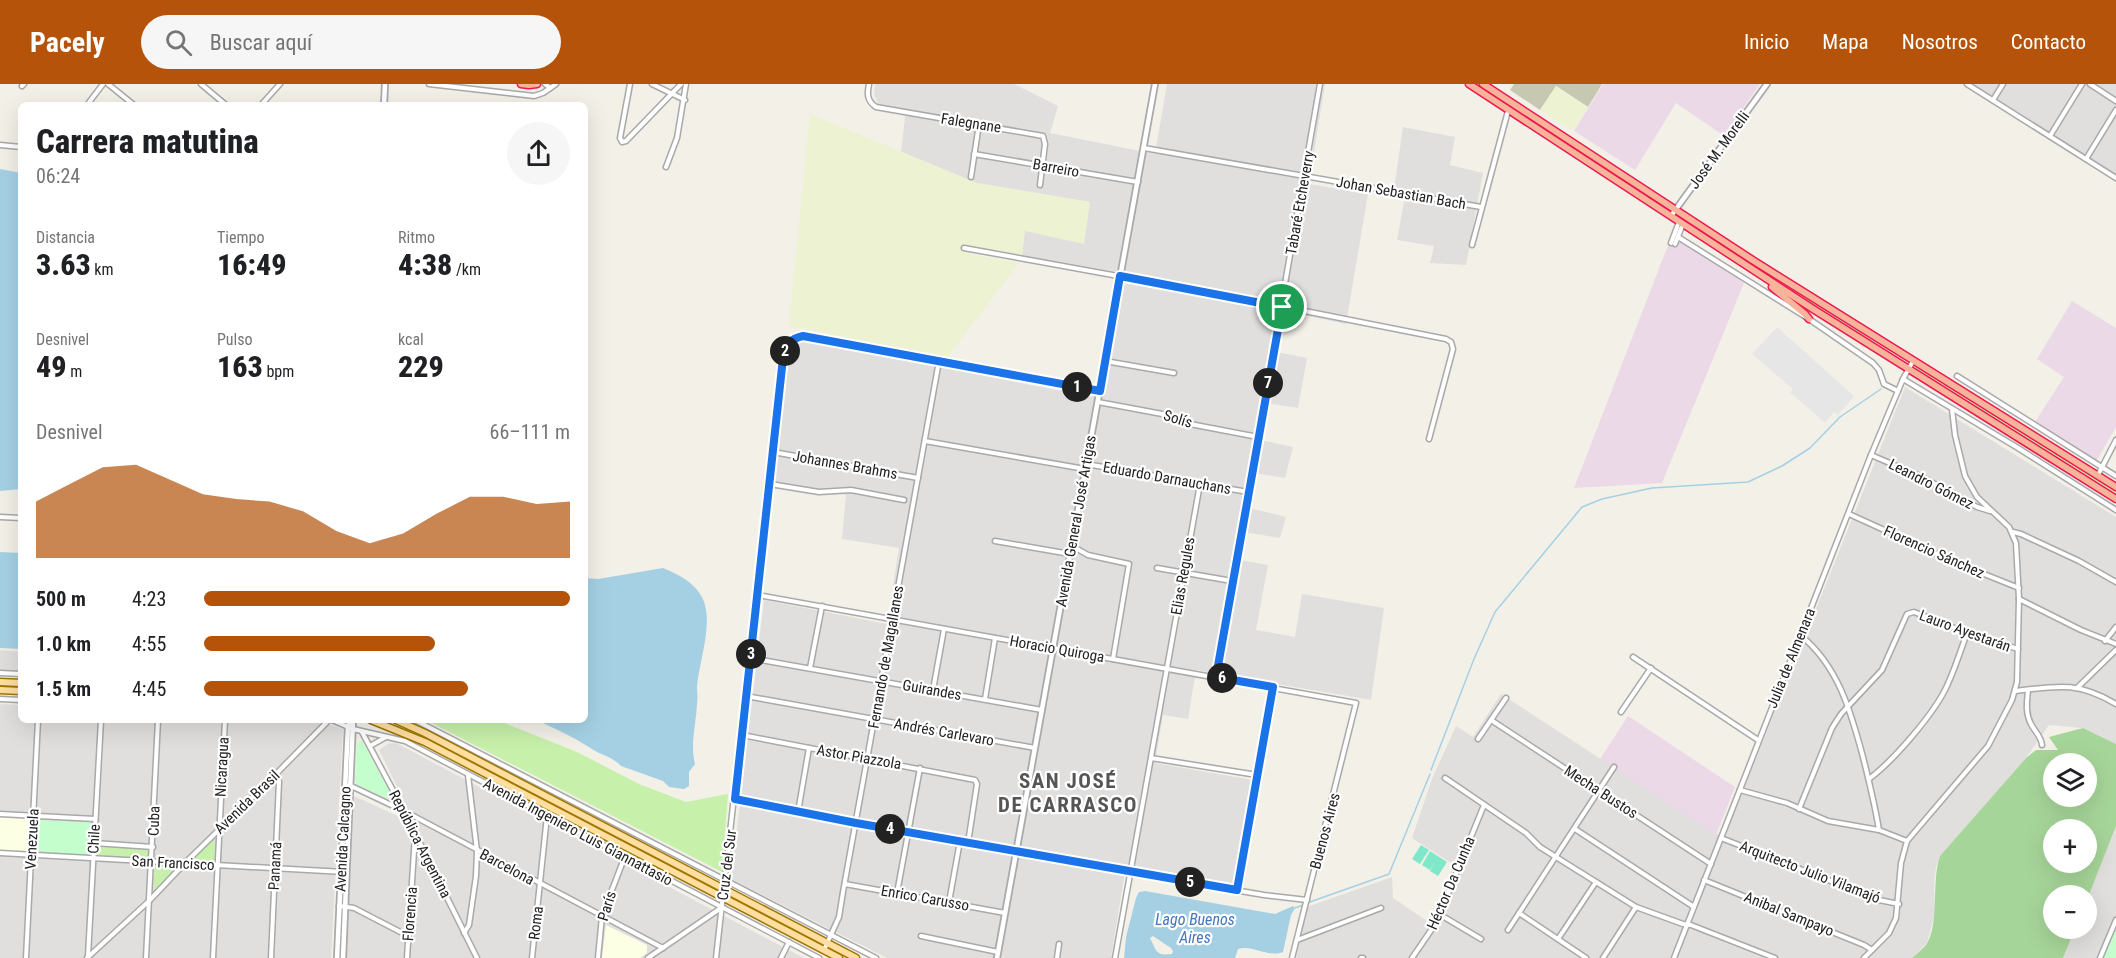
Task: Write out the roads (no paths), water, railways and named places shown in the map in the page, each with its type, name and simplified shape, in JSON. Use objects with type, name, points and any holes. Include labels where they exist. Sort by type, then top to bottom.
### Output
[{"type":"highway","points":[[521,84],[529,86],[537,84]]},
{"type":"highway","points":[[1469,84],[1750,269],[2116,499]]},
{"type":"highway","points":[[1483,84],[1675,209],[2116,487]]},
{"type":"highway","points":[[1750,269],[1809,319]]},
{"type":"main road","points":[[0,682],[18,683]]},
{"type":"main road","points":[[0,690],[18,692]]},
{"type":"main road","name":"Avenida Ingeniero Luis Giannattasio","points":[[378,723],[425,742],[839,958]]},
{"type":"main road","name":"Avenida Ingeniero Luis Giannattasio","points":[[403,723],[857,958]]},
{"type":"street","points":[[89,102],[104,84]]},
{"type":"street","points":[[108,84],[130,102]]},
{"type":"street","points":[[201,84],[222,102]]},
{"type":"street","points":[[264,102],[280,84]]},
{"type":"street","points":[[429,84],[534,96],[556,84]]},
{"type":"street","points":[[545,84],[550,88]]},
{"type":"street","points":[[630,84],[620,138],[622,141],[626,141],[681,84]]},
{"type":"street","points":[[652,84],[685,100]]},
{"type":"street","points":[[666,167],[677,138],[686,84]]},
{"type":"street","name":"Falegnane","points":[[869,84],[870,104],[876,107],[1043,136],[1045,140],[1040,184]]},
{"type":"street","name":"Avenida General José Artigas","points":[[997,958],[1155,84]]},
{"type":"street","name":"Tabaré Etcheverry","points":[[1216,677],[1320,84]]},
{"type":"street","name":"José M. Morelli","points":[[1671,216],[1767,84]]},
{"type":"street","points":[[1967,84],[2116,178]]},
{"type":"street","points":[[1993,100],[2003,84]]},
{"type":"street","points":[[2050,136],[2082,84]]},
{"type":"street","points":[[2090,84],[2116,101]]},
{"type":"street","points":[[384,102],[385,85]]},
{"type":"street","points":[[1472,245],[1509,110]]},
{"type":"street","points":[[2086,159],[2116,110]]},
{"type":"street","points":[[971,177],[979,124]]},
{"type":"street","points":[[0,145],[18,147]]},
{"type":"street","name":"Johan Sebastian Bach","points":[[1144,148],[1481,207]]},
{"type":"street","name":"Barreiro","points":[[974,154],[1138,182]]},
{"type":"street","points":[[1681,222],[1678,237],[1673,244],[1681,222]]},
{"type":"street","points":[[1678,237],[1809,319],[1873,363],[1879,370],[1884,384],[1898,391]]},
{"type":"street","points":[[964,248],[1446,339],[1452,342],[1453,349],[1429,439]]},
{"type":"street","name":"Cruz del Sur","points":[[716,958],[783,358],[788,343],[803,336],[939,362]]},
{"type":"street","name":"Julia de Almenara","points":[[1674,958],[1871,455],[1913,360]]},
{"type":"street","points":[[1105,361],[1174,373]]},
{"type":"street","points":[[939,362],[1100,391]]},
{"type":"street","name":"Fernando de Magallanes","points":[[824,950],[839,917],[939,362]]},
{"type":"street","points":[[1957,376],[2116,476]]},
{"type":"street","points":[[1903,379],[2116,510]]},
{"type":"street","name":"Solís","points":[[1098,402],[1173,416],[1190,424],[1258,437]]},
{"type":"street","points":[[1864,958],[1892,929],[1899,904],[1901,862],[1907,841],[1988,746],[2015,691],[2019,599],[2017,553],[2012,532],[2005,522],[1977,496],[1965,476],[1956,442],[1952,409]]},
{"type":"street","points":[[2097,476],[2116,440]]},
{"type":"street","name":"Eduardo Darnauchans","points":[[925,441],[1248,492]]},
{"type":"street","name":"Johannes Brahms","points":[[773,452],[918,478]]},
{"type":"street","name":"Leandro Gómez","points":[[1871,455],[1922,477],[1977,507],[1991,511]]},
{"type":"street","points":[[770,484],[819,492],[851,490],[903,500]]},
{"type":"street","name":"Elias Regules","points":[[1115,958],[1200,484]]},
{"type":"street","name":"Florencio Sánchez","points":[[1849,514],[2019,589]]},
{"type":"street","points":[[0,517],[18,518]]},
{"type":"street","points":[[2012,532],[2062,553],[2116,582]]},
{"type":"street","points":[[995,541],[1070,554]]},
{"type":"street","points":[[1072,546],[1088,555],[1129,564],[1113,659]]},
{"type":"street","points":[[1157,568],[1232,581]]},
{"type":"street","name":"Horacio Quiroga","points":[[758,595],[1356,703]]},
{"type":"street","points":[[2019,599],[2105,641],[2116,644]]},
{"type":"street","points":[[810,668],[822,606]]},
{"type":"street","name":"Lauro Ayestarán","points":[[1849,706],[1882,670],[1905,617],[1911,612],[2018,650]]},
{"type":"street","points":[[2105,641],[2116,627]]},
{"type":"street","points":[[933,690],[944,628]]},
{"type":"street","points":[[1869,779],[1894,754],[1934,707],[1945,690],[1967,633]]},
{"type":"street","points":[[1800,635],[1823,660],[1849,706],[1869,779],[1879,830]]},
{"type":"street","points":[[985,699],[995,638]]},
{"type":"street","points":[[2078,687],[2116,650]]},
{"type":"street","points":[[1633,657],[1758,740]]},
{"type":"street","name":"Guirandes","points":[[750,658],[1042,710]]},
{"type":"street","points":[[1622,712],[1651,668]]},
{"type":"street","points":[[0,673],[18,674]]},
{"type":"street","points":[[2015,691],[2063,686],[2078,687],[2116,704]]},
{"type":"street","points":[[1237,890],[1273,687]]},
{"type":"street","points":[[2028,690],[2027,715],[2042,745]]},
{"type":"street","name":"Andrés Carlevaro","points":[[746,696],[1036,748]]},
{"type":"street","points":[[1478,739],[1506,698]]},
{"type":"street","points":[[0,699],[18,700]]},
{"type":"street","name":"Buenos Aires","points":[[1292,958],[1356,703]]},
{"type":"street","points":[[1799,809],[1828,736],[1849,706]]},
{"type":"street","name":"Mecha Bustos","points":[[1491,720],[1711,864]]},
{"type":"street","name":"Venezuela","points":[[26,958],[38,723]]},
{"type":"street","name":"Chile","points":[[87,958],[101,723]]},
{"type":"street","name":"Cuba","points":[[146,958],[158,723]]},
{"type":"street","name":"Nicaragua","points":[[213,958],[225,723]]},
{"type":"street","name":"Avenida Brasil","points":[[87,958],[149,901],[327,723]]},
{"type":"street","name":"Avenida Ingeniero Luis Giannattasio","points":[[338,723],[362,732],[405,741],[819,958]]},
{"type":"street","name":"Avenida Calcagno","points":[[337,958],[352,723]]},
{"type":"street","name":"Avenida Ingeniero Luis Giannattasio","points":[[421,723],[876,958]]},
{"type":"street","name":"República Argentina","points":[[362,732],[477,958]]},
{"type":"street","name":"Astor Piazzola","points":[[742,735],[975,780],[977,784],[968,843]]},
{"type":"street","points":[[370,746],[387,737]]},
{"type":"street","points":[[798,812],[809,748]]},
{"type":"street","points":[[1151,759],[1257,775]]},
{"type":"street","points":[[1508,930],[1614,767]]},
{"type":"street","points":[[897,893],[920,768]]},
{"type":"street","name":"Panamá","points":[[271,958],[279,782],[277,773]]},
{"type":"street","points":[[465,933],[469,925],[477,851],[468,774]]},
{"type":"street","points":[[1445,778],[1522,831],[1540,847],[1635,907],[1775,958]]},
{"type":"street","name":"Barcelona","points":[[348,785],[404,811],[663,948]]},
{"type":"street","points":[[1739,790],[1787,803],[1828,821],[1879,830],[1907,841]]},
{"type":"street","points":[[735,799],[856,823],[1306,902]]},
{"type":"street","name":"Héctor Da Cunha","points":[[1412,958],[1429,936],[1484,805]]},
{"type":"street","points":[[0,814],[95,819]]},
{"type":"street","name":"Roma","points":[[532,958],[547,816]]},
{"type":"street","points":[[1575,828],[1694,907]]},
{"type":"street","name":"Florencia","points":[[407,958],[415,835]]},
{"type":"street","name":"Arquitecto Julio Vilamajó","points":[[1721,838],[1879,900],[1899,904]]},
{"type":"street","points":[[949,902],[960,841]]},
{"type":"street","name":"San Francisco","points":[[94,843],[153,847]]},
{"type":"street","name":"San Francisco","points":[[0,853],[344,872]]},
{"type":"street","name":"París","points":[[598,958],[602,916],[625,856]]},
{"type":"street","name":"Anibal Sampayo","points":[[1704,880],[1872,950]]},
{"type":"street","points":[[1557,939],[1596,882]]},
{"type":"street","name":"Enrico Carusso","points":[[845,884],[1005,913]]},
{"type":"street","points":[[342,906],[354,908],[408,936]]},
{"type":"street","name":"Avenida Calcagno","points":[[342,906],[343,958]]},
{"type":"street","points":[[650,958],[722,907]]},
{"type":"street","points":[[1603,958],[1635,907]]},
{"type":"street","points":[[1297,940],[1381,908]]},
{"type":"street","points":[[1519,913],[1586,958]]},
{"type":"street","points":[[1439,914],[1481,939]]},
{"type":"street","points":[[2100,958],[2116,920]]},
{"type":"street","points":[[921,936],[998,952]]},
{"type":"street","points":[[781,958],[789,942]]},
{"type":"street","points":[[1057,958],[1059,944]]},
{"type":"street","points":[[857,949],[857,958]]},
{"type":"water","points":[[0,169],[18,172],[18,489],[0,491]]},
{"type":"water","points":[[0,552],[18,553],[18,649],[0,648]]},
{"type":"water","points":[[663,568],[692,585],[705,604],[707,627],[697,686],[693,742],[695,764],[689,772],[689,786],[684,789],[669,787],[663,781],[621,766],[572,737],[542,723],[588,723],[588,578],[598,579]]},
{"type":"water","name":"Lago Buenos Aires","points":[[1145,891],[1275,914],[1293,906],[1295,908],[1291,915],[1283,952],[1272,953],[1243,948],[1238,949],[1235,958],[1124,958],[1126,937],[1139,892]],"holes":[[[1153,936],[1171,948],[1172,954],[1160,954],[1150,938]]]},
{"type":"waterway","points":[[1431,770],[1474,659],[1495,612],[1582,507],[1602,499],[1652,488],[1748,482],[1782,466],[1810,448],[1840,417],[1881,389]]},
{"type":"waterway","points":[[1307,903],[1389,874],[1430,774]]},
{"type":"waterway","points":[[1295,908],[1303,905]]},
{"type":"district","name":"SAN JOSÉ DE CARRASCO","points":[[1068,793]]}]
